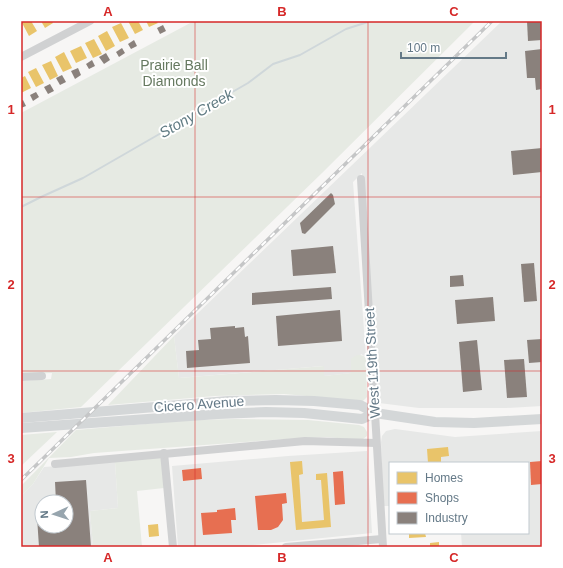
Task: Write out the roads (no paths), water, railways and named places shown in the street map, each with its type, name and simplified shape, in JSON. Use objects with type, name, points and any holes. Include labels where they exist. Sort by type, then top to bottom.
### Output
[{"type":"main road","name":"Cicero Avenue","points":[[21,418],[228,401],[276,400],[314,401],[360,405],[375,413],[434,422],[474,423],[542,419]]},
{"type":"main road","name":"Cicero Avenue","points":[[21,428],[218,414],[266,412],[304,413],[362,418],[375,413]]},
{"type":"street","points":[[21,57],[89,21]]},
{"type":"street","name":"West 119th Street","points":[[361,179],[382,543]]},
{"type":"street","points":[[21,377],[42,376]]},
{"type":"street","points":[[55,464],[304,441],[376,443]]},
{"type":"street","points":[[164,453],[173,547]]},
{"type":"street","points":[[286,547],[382,543]]},
{"type":"waterway","name":"Stony Creek","points":[[21,207],[83,178],[248,83],[273,64],[300,55],[346,29],[371,21]]},
{"type":"railway","points":[[21,480],[492,21]]},
{"type":"park label","name":"Prairie Ball Diamonds","points":[[174,74]]}]
